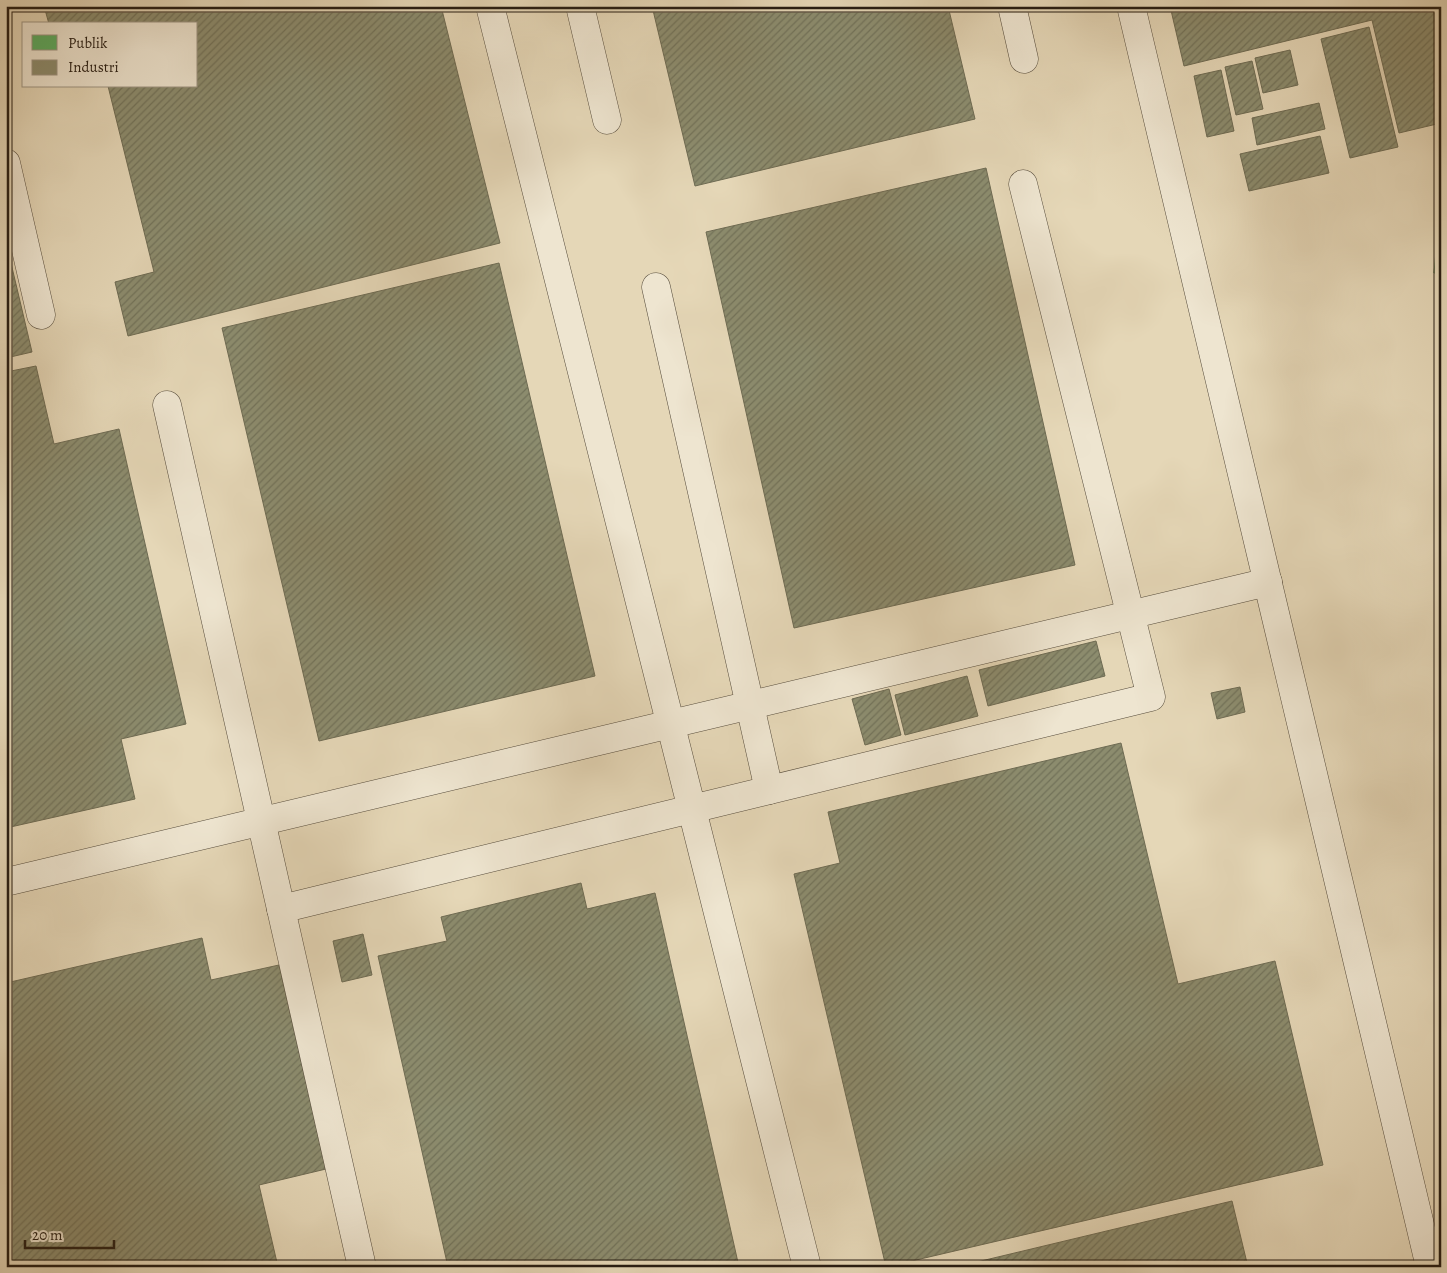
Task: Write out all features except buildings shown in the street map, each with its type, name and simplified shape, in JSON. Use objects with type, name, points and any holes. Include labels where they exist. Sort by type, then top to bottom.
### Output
[{"type":"lane","points":[[490,6],[807,1267]]},
{"type":"lane","points":[[580,6],[607,120]]},
{"type":"lane","points":[[1012,6],[1024,59]]},
{"type":"lane","points":[[1131,6],[1430,1267]]},
{"type":"lane","points":[[6,163],[41,315]]},
{"type":"lane","points":[[281,909],[1151,697],[1022,184]]},
{"type":"lane","points":[[656,287],[748,705],[769,790]]},
{"type":"lane","points":[[167,405],[362,1267]]},
{"type":"lane","points":[[6,882],[1268,582]]}]
